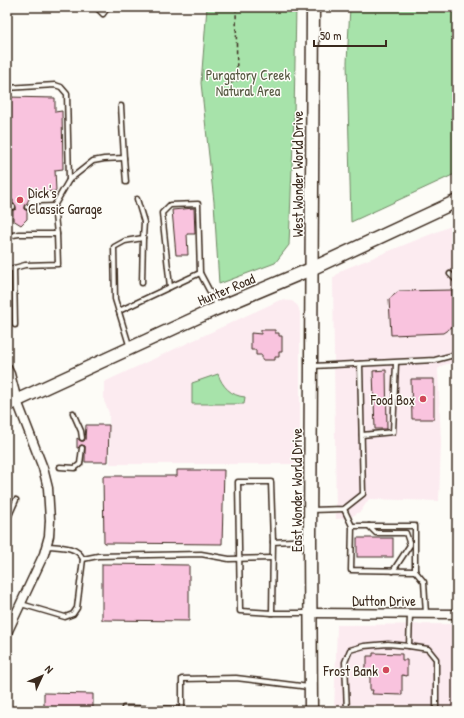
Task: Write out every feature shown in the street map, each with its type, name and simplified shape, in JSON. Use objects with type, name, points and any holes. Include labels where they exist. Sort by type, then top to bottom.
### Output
[{"type":"main road","name":"West Wonder World Drive","points":[[311,269],[313,7]]},
{"type":"main road","name":"Hunter Road","points":[[12,403],[218,308],[311,269],[457,201]]},
{"type":"main road","name":"East Wonder World Drive","points":[[311,269],[311,711]]},
{"type":"street","points":[[7,368],[10,374],[12,403]]},
{"type":"street","points":[[7,393],[43,468],[48,488],[50,520],[47,546],[7,633]]},
{"type":"street","name":"Dutton Drive","points":[[311,613],[457,614]]},
{"type":"lane","points":[[96,7],[103,14],[108,7]]},
{"type":"lane","points":[[7,88],[55,85],[62,87],[67,94],[69,180]]},
{"type":"lane","points":[[121,106],[126,182]]},
{"type":"lane","points":[[7,270],[25,265],[58,264],[54,206],[69,180],[92,161],[124,158]]},
{"type":"lane","points":[[137,199],[144,222],[142,283]]},
{"type":"lane","points":[[170,287],[162,213],[170,205],[198,204],[200,274],[218,308]]},
{"type":"lane","points":[[27,207],[54,206]]},
{"type":"lane","points":[[7,207],[13,207]]},
{"type":"lane","points":[[7,236],[19,234],[57,234]]},
{"type":"lane","points":[[130,348],[115,299],[114,247],[125,242],[143,238]]},
{"type":"lane","points":[[14,268],[15,325]]},
{"type":"lane","points":[[118,311],[200,274]]},
{"type":"lane","points":[[450,274],[457,281]]},
{"type":"lane","points":[[311,366],[435,360],[457,353]]},
{"type":"lane","points":[[362,435],[393,432],[396,362]]},
{"type":"lane","points":[[311,510],[344,509],[363,494],[360,364]]},
{"type":"lane","points":[[73,413],[81,431],[82,438]]},
{"type":"lane","points":[[60,467],[75,468],[80,464],[82,448]]},
{"type":"lane","points":[[272,613],[273,542],[271,482],[238,482],[240,611],[272,613],[311,613]]},
{"type":"lane","points":[[7,520],[16,500]]},
{"type":"lane","points":[[344,509],[352,526],[351,570],[415,571]]},
{"type":"lane","points":[[352,526],[415,526],[415,571],[424,582],[426,614]]},
{"type":"lane","points":[[369,526],[376,533],[406,533],[410,545],[393,571]]},
{"type":"lane","points":[[273,542],[310,540]]},
{"type":"lane","points":[[21,604],[65,617],[73,614],[77,608],[83,559],[81,554],[70,548],[47,546]]},
{"type":"lane","points":[[83,559],[98,556],[201,554],[230,559],[272,558]]},
{"type":"lane","points":[[409,646],[410,614]]},
{"type":"lane","points":[[347,711],[345,662],[350,650],[364,646],[388,644],[428,649],[436,659],[436,711]]},
{"type":"lane","points":[[124,708],[182,710],[182,679],[236,678],[311,687]]},
{"type":"path","points":[[230,83],[237,81],[236,7]]},
{"type":"shaded area","points":[[456,224],[457,362],[443,365],[438,369],[441,442],[439,501],[369,499],[361,511],[349,518],[336,519],[333,278],[342,270]]},
{"type":"shaded area","points":[[280,300],[292,301],[298,306],[300,313],[300,464],[110,464],[109,413],[104,401],[104,382]]},
{"type":"shaded area","points":[[453,624],[454,711],[334,711],[337,625]]},
{"type":"green space","name":"Purgatory Creek Natural Area","points":[[207,7],[296,7],[294,116],[289,245],[275,263],[219,284],[214,202],[201,83]]},
{"type":"green space","points":[[350,7],[457,7],[457,173],[351,222],[347,62]]},
{"type":"green space","points":[[218,374],[222,383],[228,390],[235,395],[245,397],[244,404],[192,404],[192,383]]},
{"type":"building","points":[[7,97],[55,98],[55,112],[62,111],[63,169],[55,170],[56,191],[32,193],[24,207],[24,209],[27,210],[27,219],[21,225],[13,220],[13,210],[16,209],[16,207],[13,204],[13,200],[10,200],[9,193],[7,193]]},
{"type":"building","points":[[194,208],[195,234],[187,234],[188,255],[176,255],[172,210]]},
{"type":"building","points":[[452,290],[452,327],[443,333],[391,335],[389,299],[399,291]]},
{"type":"building","points":[[261,330],[275,330],[275,333],[279,333],[279,336],[282,336],[282,352],[279,352],[279,357],[275,357],[275,360],[262,360],[262,355],[256,355],[256,350],[251,350],[251,333],[261,334]]},
{"type":"building","points":[[386,370],[387,429],[375,429],[373,371]]},
{"type":"building","name":"Food Box","points":[[411,379],[434,379],[434,419],[412,419]]},
{"type":"building","points":[[86,425],[109,425],[108,462],[85,462],[85,446],[81,445],[77,448],[77,438],[84,441]]},
{"type":"building","points":[[177,470],[224,470],[222,544],[104,543],[103,476],[177,476]]},
{"type":"building","points":[[357,538],[393,538],[393,557],[357,557]]},
{"type":"building","points":[[102,564],[189,565],[189,621],[102,620]]},
{"type":"building","name":"Frost Bank","points":[[373,653],[402,654],[402,660],[407,660],[407,676],[402,675],[402,695],[372,694],[373,690],[370,690],[370,676],[364,676],[365,665],[367,665],[367,656],[373,656]]},
{"type":"building","points":[[44,693],[93,694],[93,711],[52,711],[52,707],[44,707]]},
{"type":"place","name":"Dick's Classic Garage","points":[[20,200]]},
{"type":"place","name":"Food Box","points":[[423,399]]},
{"type":"place","name":"Frost Bank","points":[[386,670]]}]
